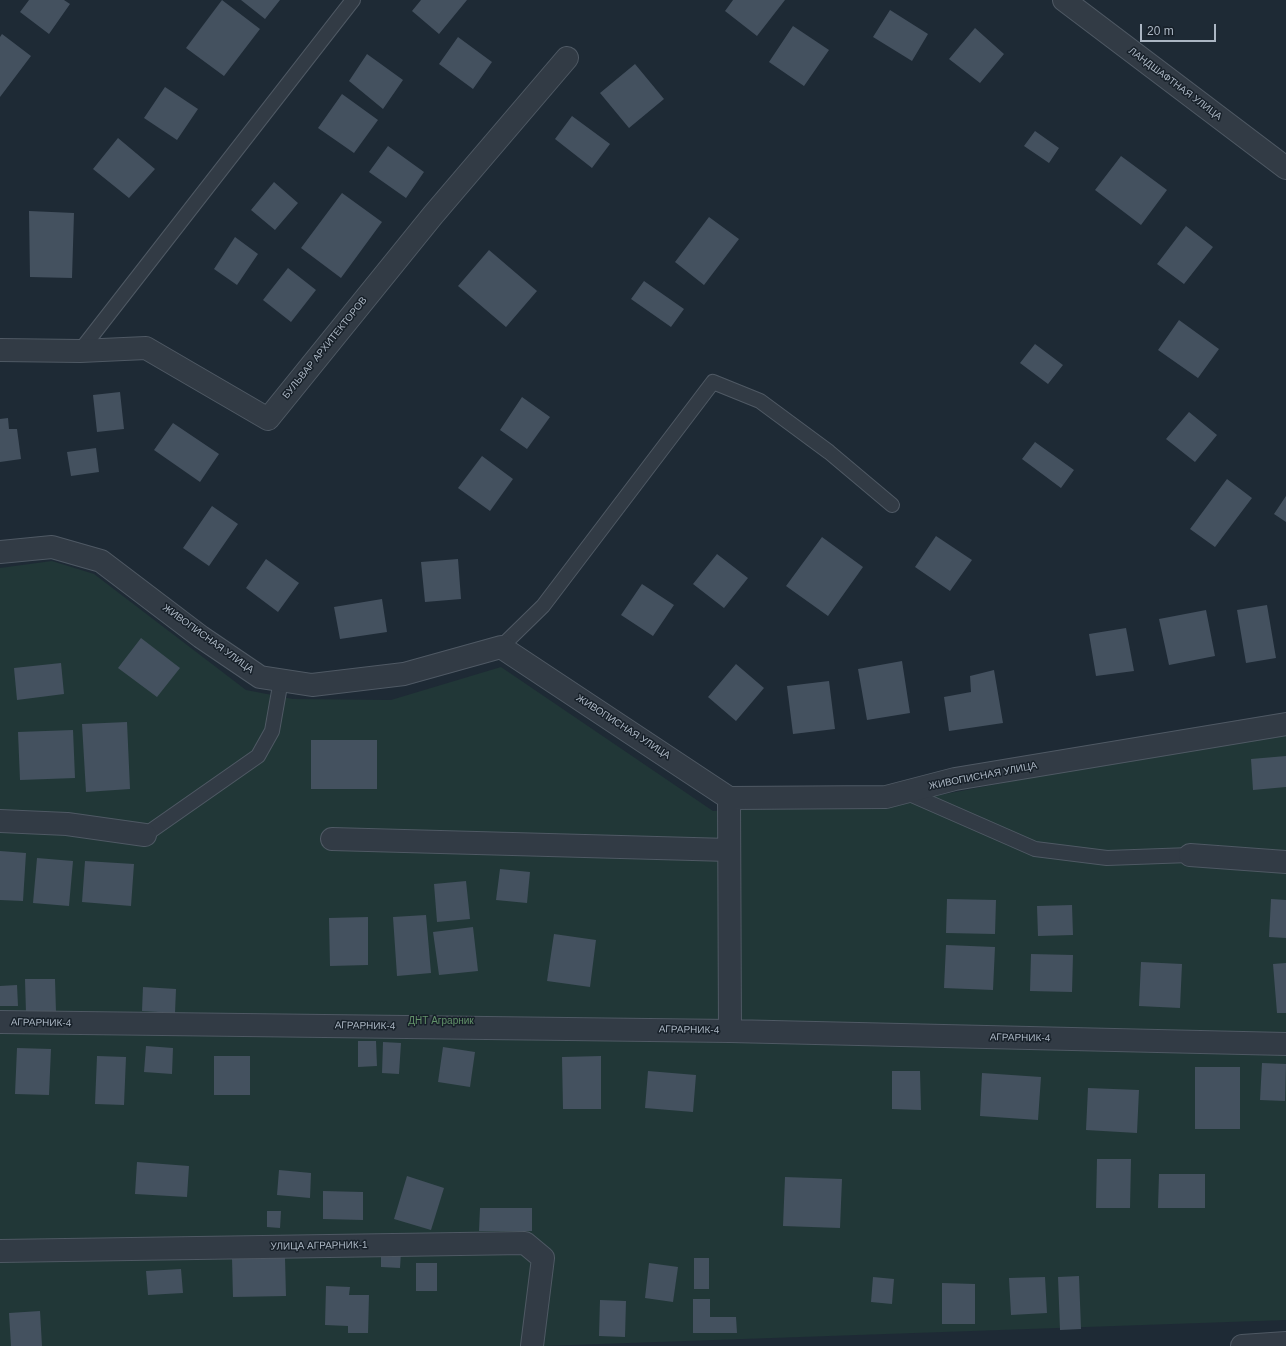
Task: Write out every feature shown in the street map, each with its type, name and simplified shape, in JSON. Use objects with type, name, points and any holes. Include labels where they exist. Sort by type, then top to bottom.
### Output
[{"type":"street","name":"ЛАНДШАФТНАЯ УЛИЦА","points":[[1064,0],[1286,168]]},
{"type":"street","name":"БУЛЬВАР АРХИТЕКТОРОВ","points":[[0,350],[80,351],[146,348],[268,419],[433,215],[567,58]]},
{"type":"street","name":"ЖИВОПИСНАЯ УЛИЦА","points":[[0,552],[52,547],[101,561],[201,636],[260,677],[312,685],[404,674],[501,647],[729,798],[886,797],[955,779],[1286,724]]},
{"type":"street","name":"АГРАРНИК-4","points":[[729,798],[730,1031]]},
{"type":"street","points":[[0,821],[67,824],[145,835]]},
{"type":"street","points":[[332,839],[729,850]]},
{"type":"street","points":[[1190,855],[1286,862]]},
{"type":"street","name":"АГРАРНИК-4","points":[[0,1022],[730,1031],[1286,1044]]},
{"type":"street","name":"УЛИЦА АГРАРНИК-1","points":[[0,1251],[525,1243],[543,1258],[532,1346]]},
{"type":"street","points":[[1242,1346],[1286,1343]]},
{"type":"lane","points":[[80,351],[353,0]]},
{"type":"lane","points":[[501,647],[542,606],[713,382],[760,401],[829,452],[892,505]]},
{"type":"lane","points":[[145,835],[258,756],[272,731],[281,680]]},
{"type":"lane","points":[[905,792],[1035,848],[1107,858],[1190,855]]},
{"type":"green space","name":"ДНТ Аграрник","points":[[52,561],[94,574],[246,690],[293,699],[391,700],[501,667],[713,811],[924,798],[1208,744],[1286,734],[1286,1320],[543,1346],[0,1346],[0,568]]},
{"type":"building","points":[[29,0],[64,0],[70,4],[49,34],[20,12]]},
{"type":"building","points":[[222,0],[260,29],[224,76],[186,48]]},
{"type":"building","points":[[241,0],[280,0],[265,19]]},
{"type":"building","points":[[421,0],[467,0],[439,34],[412,11]]},
{"type":"building","points":[[733,0],[785,0],[757,36],[725,11]]},
{"type":"building","points":[[890,10],[928,34],[912,61],[873,37]]},
{"type":"building","points":[[793,26],[829,50],[804,86],[769,62]]},
{"type":"building","points":[[975,28],[1004,54],[980,83],[949,59]]},
{"type":"building","points":[[2,34],[31,56],[0,97],[0,37]]},
{"type":"building","points":[[458,37],[492,62],[473,89],[439,64]]},
{"type":"building","points":[[367,54],[403,80],[383,109],[349,81]]},
{"type":"building","points":[[635,64],[664,99],[629,128],[600,93]]},
{"type":"building","points":[[165,87],[198,109],[177,140],[144,118]]},
{"type":"building","points":[[342,94],[378,120],[354,153],[318,128]]},
{"type":"building","points":[[572,116],[610,144],[592,168],[555,139]]},
{"type":"building","points":[[1035,131],[1059,148],[1049,163],[1024,146]]},
{"type":"building","points":[[118,138],[155,169],[129,198],[93,169]]},
{"type":"building","points":[[388,146],[424,172],[406,198],[369,172]]},
{"type":"building","points":[[1121,156],[1167,190],[1141,225],[1095,190]]},
{"type":"building","points":[[274,182],[298,203],[275,230],[251,210]]},
{"type":"building","points":[[342,193],[382,222],[341,278],[301,248]]},
{"type":"building","points":[[29,211],[74,213],[72,278],[30,277]]},
{"type":"building","points":[[709,217],[739,239],[704,285],[675,262]]},
{"type":"building","points":[[1186,226],[1213,247],[1184,284],[1157,264]]},
{"type":"building","points":[[235,237],[258,254],[237,285],[214,269]]},
{"type":"building","points":[[489,250],[537,291],[506,327],[458,286]]},
{"type":"building","points":[[288,268],[316,290],[291,322],[263,300]]},
{"type":"building","points":[[644,281],[684,309],[671,327],[631,299]]},
{"type":"building","points":[[1179,320],[1219,349],[1198,378],[1158,350]]},
{"type":"building","points":[[1035,344],[1063,365],[1048,384],[1020,363]]},
{"type":"building","points":[[120,392],[124,429],[97,432],[93,395]]},
{"type":"building","points":[[522,397],[550,417],[527,449],[500,430]]},
{"type":"building","points":[[1189,412],[1217,435],[1195,462],[1166,439]]},
{"type":"building","points":[[8,418],[9,429],[17,429],[21,459],[0,462],[0,419]]},
{"type":"building","points":[[173,423],[219,454],[200,482],[154,450]]},
{"type":"building","points":[[1035,442],[1074,470],[1061,488],[1022,459]]},
{"type":"building","points":[[96,448],[99,472],[71,476],[67,452]]},
{"type":"building","points":[[482,456],[513,479],[490,511],[458,488]]},
{"type":"building","points":[[1227,479],[1252,498],[1215,547],[1190,529]]},
{"type":"building","points":[[1286,496],[1286,522],[1274,514]]},
{"type":"building","points":[[212,506],[238,524],[209,566],[183,548]]},
{"type":"building","points":[[936,536],[972,560],[950,591],[915,567]]},
{"type":"building","points":[[822,537],[863,567],[828,616],[786,586]]},
{"type":"building","points":[[717,554],[748,578],[724,608],[693,584]]},
{"type":"building","points":[[266,559],[299,583],[278,612],[246,588]]},
{"type":"building","points":[[458,559],[461,599],[425,602],[421,562]]},
{"type":"building","points":[[642,584],[674,605],[653,636],[621,615]]},
{"type":"building","points":[[382,599],[387,632],[340,639],[334,607]]},
{"type":"building","points":[[1267,605],[1276,658],[1246,663],[1237,610]]},
{"type":"building","points":[[1206,610],[1215,656],[1169,665],[1159,619]]},
{"type":"building","points":[[1126,628],[1134,671],[1096,676],[1089,634]]},
{"type":"building","points":[[141,638],[180,668],[157,697],[118,668]]},
{"type":"building","points":[[902,661],[910,713],[867,720],[858,669]]},
{"type":"building","points":[[61,663],[64,694],[17,700],[14,668]]},
{"type":"building","points":[[736,664],[764,688],[736,721],[708,697]]},
{"type":"building","points":[[994,670],[1003,723],[949,731],[944,697],[971,692],[970,676]]},
{"type":"building","points":[[829,681],[835,729],[793,734],[787,686]]},
{"type":"building","points":[[127,722],[130,789],[86,792],[82,724]]},
{"type":"building","points":[[73,730],[75,778],[20,780],[18,732]]},
{"type":"building","points":[[311,740],[377,740],[377,789],[311,789]]},
{"type":"building","points":[[1286,756],[1286,787],[1253,790],[1251,759]]},
{"type":"building","points":[[0,851],[26,853],[23,901],[0,900]]},
{"type":"building","points":[[37,858],[73,861],[69,906],[33,903]]},
{"type":"building","points":[[85,861],[134,864],[131,906],[82,902]]},
{"type":"building","points":[[500,869],[530,872],[527,903],[496,900]]},
{"type":"building","points":[[466,881],[470,919],[437,922],[434,884]]},
{"type":"building","points":[[947,899],[996,900],[995,934],[946,933]]},
{"type":"building","points":[[1271,899],[1286,900],[1286,938],[1269,937]]},
{"type":"building","points":[[1072,905],[1073,935],[1038,936],[1037,906]]},
{"type":"building","points":[[426,915],[431,973],[397,976],[393,917]]},
{"type":"building","points":[[368,917],[368,965],[330,966],[329,918]]},
{"type":"building","points":[[473,927],[478,971],[439,975],[433,932]]},
{"type":"building","points":[[554,934],[596,940],[590,987],[547,981]]},
{"type":"building","points":[[946,945],[995,947],[993,990],[944,988]]},
{"type":"building","points":[[1031,954],[1073,955],[1072,992],[1030,991]]},
{"type":"building","points":[[1141,962],[1182,964],[1180,1008],[1139,1006]]},
{"type":"building","points":[[1286,963],[1286,1013],[1277,1013],[1273,964]]},
{"type":"building","points":[[25,979],[55,979],[56,1012],[26,1013]]},
{"type":"building","points":[[17,985],[18,1006],[0,1006],[0,986]]},
{"type":"building","points":[[143,987],[176,989],[175,1013],[142,1011]]},
{"type":"building","points":[[358,1041],[376,1041],[377,1066],[358,1067]]},
{"type":"building","points":[[383,1042],[401,1043],[399,1074],[382,1073]]},
{"type":"building","points":[[146,1046],[173,1048],[172,1074],[144,1072]]},
{"type":"building","points":[[443,1047],[475,1052],[470,1087],[438,1082]]},
{"type":"building","points":[[17,1048],[51,1049],[49,1095],[15,1094]]},
{"type":"building","points":[[97,1056],[126,1057],[124,1105],[95,1104]]},
{"type":"building","points":[[214,1056],[250,1056],[250,1095],[214,1095]]},
{"type":"building","points":[[601,1056],[601,1109],[563,1109],[562,1057]]},
{"type":"building","points":[[1262,1063],[1286,1064],[1285,1101],[1260,1100]]},
{"type":"building","points":[[1195,1067],[1240,1067],[1240,1129],[1195,1129]]},
{"type":"building","points":[[648,1071],[696,1075],[693,1112],[645,1108]]},
{"type":"building","points":[[892,1071],[920,1071],[921,1110],[892,1109]]},
{"type":"building","points":[[982,1073],[1041,1077],[1038,1120],[980,1116]]},
{"type":"building","points":[[1088,1088],[1139,1090],[1137,1133],[1086,1130]]},
{"type":"building","points":[[1097,1159],[1131,1159],[1130,1208],[1096,1208]]},
{"type":"building","points":[[137,1162],[189,1166],[187,1197],[135,1194]]},
{"type":"building","points":[[279,1170],[311,1173],[310,1198],[277,1195]]},
{"type":"building","points":[[1159,1174],[1205,1174],[1205,1208],[1158,1208]]},
{"type":"building","points":[[407,1176],[444,1188],[431,1230],[394,1219]]},
{"type":"building","points":[[785,1177],[842,1179],[840,1228],[783,1226]]},
{"type":"building","points":[[323,1191],[363,1192],[363,1220],[323,1219]]},
{"type":"building","points":[[480,1208],[532,1208],[532,1231],[479,1231]]},
{"type":"building","points":[[267,1211],[281,1211],[280,1228],[267,1227]]},
{"type":"building","points":[[381,1252],[401,1252],[400,1268],[381,1267]]},
{"type":"building","points":[[232,1258],[285,1258],[286,1296],[233,1297]]},
{"type":"building","points":[[694,1258],[709,1258],[709,1289],[694,1289]]},
{"type":"building","points":[[416,1263],[437,1263],[437,1291],[416,1291]]},
{"type":"building","points":[[649,1263],[678,1267],[673,1302],[645,1298]]},
{"type":"building","points":[[181,1269],[183,1293],[148,1295],[146,1271]]},
{"type":"building","points":[[1079,1276],[1081,1329],[1060,1330],[1058,1277]]},
{"type":"building","points":[[873,1277],[894,1279],[892,1304],[871,1302]]},
{"type":"building","points":[[1045,1277],[1047,1313],[1011,1315],[1009,1278]]},
{"type":"building","points":[[942,1283],[975,1284],[975,1324],[942,1324]]},
{"type":"building","points":[[326,1286],[350,1287],[349,1295],[369,1295],[368,1333],[348,1333],[348,1326],[325,1325]]},
{"type":"building","points":[[693,1299],[710,1299],[710,1317],[736,1317],[737,1333],[693,1333]]},
{"type":"building","points":[[600,1300],[626,1301],[625,1337],[599,1336]]},
{"type":"building","points":[[40,1311],[42,1346],[11,1346],[9,1313]]}]
